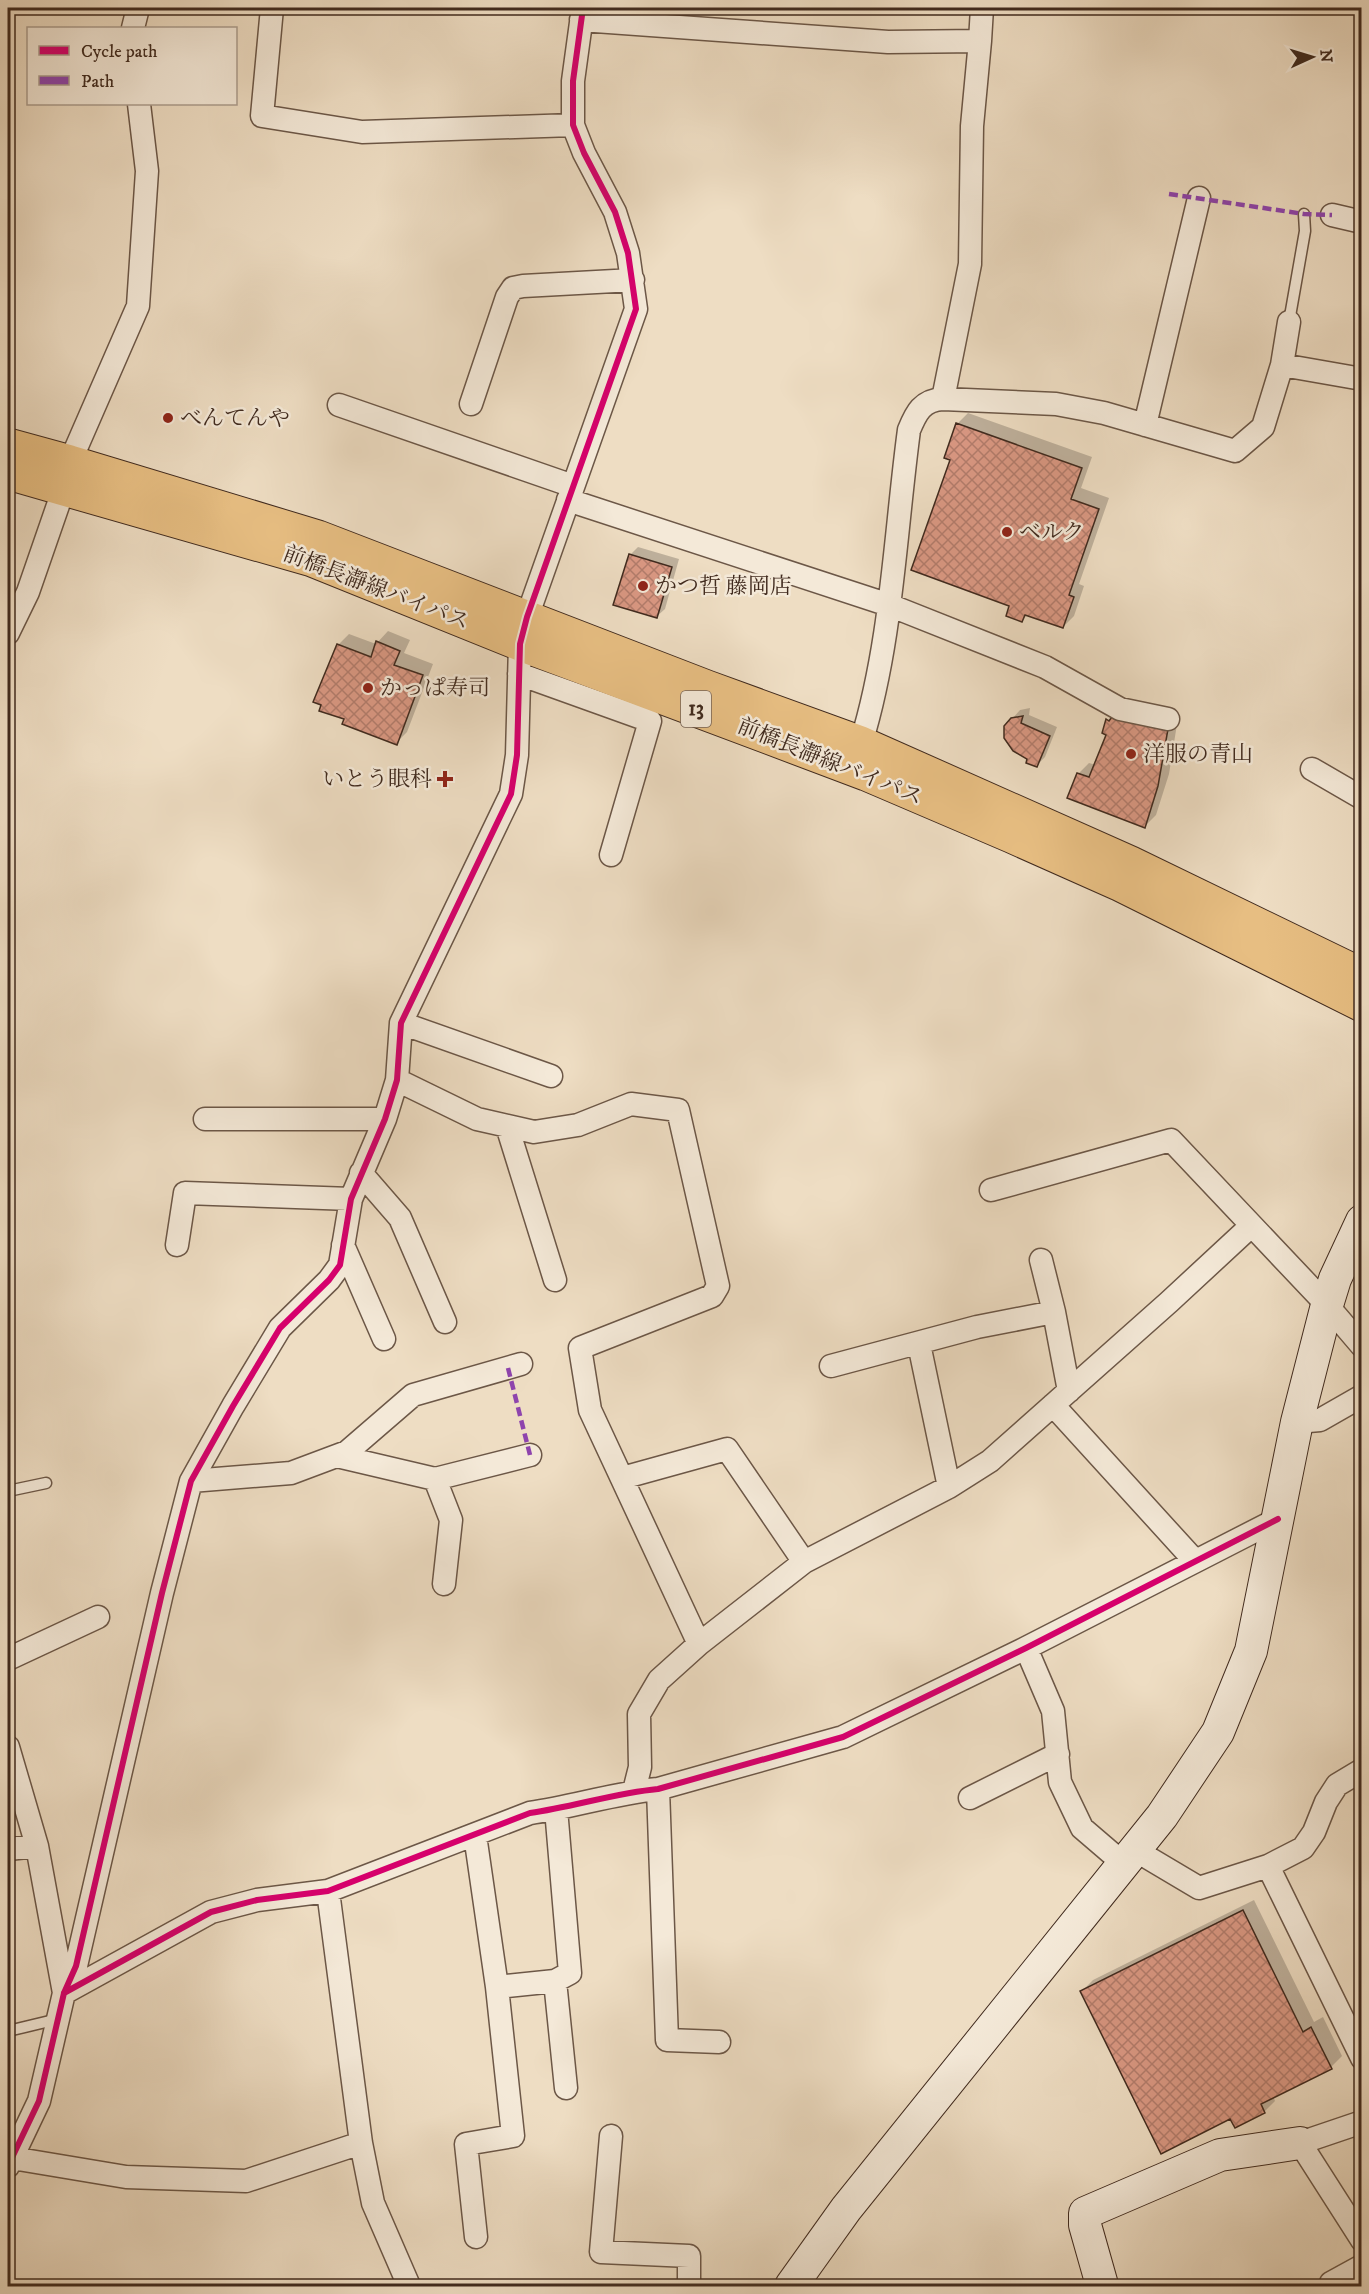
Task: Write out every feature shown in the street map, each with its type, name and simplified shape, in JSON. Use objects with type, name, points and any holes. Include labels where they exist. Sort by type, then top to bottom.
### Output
[{"type":"main road","name":"前橋長瀞線バイパス","points":[[8,445],[67,475]]},
{"type":"main road","name":"前橋長瀞線バイパス","points":[[8,473],[67,475],[318,537],[522,645],[866,774],[1011,836],[1121,885],[1362,1005]]},
{"type":"main road","name":"前橋長瀞線バイパス","points":[[522,645],[707,687],[861,743],[1131,863],[1362,975]]},
{"type":"street","points":[[133,27],[138,8]]},
{"type":"street","points":[[272,8],[262,116],[362,132],[573,125]]},
{"type":"street","points":[[943,399],[970,264],[972,126],[982,8]]},
{"type":"street","points":[[361,2143],[246,2181],[126,2177],[10,2162],[39,2101],[64,1993],[76,1966],[162,1593],[191,1481],[280,1328],[329,1280],[340,1265],[351,1198],[385,1119],[398,1080],[401,1023],[511,794],[517,754],[522,645],[571,493],[636,309],[628,253],[615,212],[584,153],[573,125],[573,81],[582,14],[888,42],[980,41]]},
{"type":"street","points":[[8,633],[28,592],[67,475],[138,306],[147,171],[139,105]]},
{"type":"street","points":[[1144,425],[1199,198]]},
{"type":"street","points":[[1332,215],[1362,222]]},
{"type":"street","points":[[471,404],[507,297],[513,288],[633,280]]},
{"type":"street","points":[[861,743],[867,725],[889,605],[909,430],[917,409],[934,400],[943,399],[1056,404],[1104,413],[1235,451],[1263,427],[1282,365],[1289,322]]},
{"type":"street","points":[[1282,365],[1362,379]]},
{"type":"street","points":[[339,405],[571,493],[889,605],[1045,668],[1120,709],[1168,719]]},
{"type":"street","points":[[522,645],[650,721],[611,855]]},
{"type":"street","points":[[1311,769],[1362,798]]},
{"type":"street","points":[[401,1023],[551,1076]]},
{"type":"street","points":[[398,1080],[477,1119],[534,1132],[578,1125],[631,1104],[678,1110],[718,1286],[712,1296],[580,1347],[591,1410],[699,1644]]},
{"type":"street","points":[[205,1119],[385,1119]]},
{"type":"street","points":[[507,1126],[555,1280]]},
{"type":"street","points":[[991,1190],[1171,1140],[1327,1305],[1362,1346]]},
{"type":"street","points":[[361,1173],[400,1218],[445,1322]]},
{"type":"street","points":[[177,1245],[185,1193],[351,1198]]},
{"type":"street","points":[[791,2286],[846,2209],[1162,1816],[1218,1732],[1251,1651],[1297,1422],[1327,1305],[1335,1279],[1362,1221]]},
{"type":"street","points":[[634,1791],[640,1767],[639,1714],[659,1680],[699,1644],[804,1562],[949,1487],[990,1461],[1251,1226]]},
{"type":"street","points":[[343,1245],[384,1339]]},
{"type":"street","points":[[1041,1260],[1054,1312],[1061,1398],[1195,1561]]},
{"type":"street","points":[[831,1366],[977,1327],[1054,1312]]},
{"type":"street","points":[[919,1344],[949,1487]]},
{"type":"street","points":[[191,1481],[291,1473],[346,1452],[414,1395],[521,1364]]},
{"type":"street","points":[[1297,1422],[1320,1420],[1362,1396]]},
{"type":"street","points":[[622,1478],[727,1449],[804,1562]]},
{"type":"street","points":[[337,1456],[435,1479],[530,1455]]},
{"type":"street","points":[[435,1479],[451,1520],[444,1584]]},
{"type":"street","points":[[64,1993],[211,1912],[257,1900],[328,1891],[530,1813],[634,1791],[658,1789],[843,1737],[1278,1519]]},
{"type":"street","points":[[8,1659],[98,1617]]},
{"type":"street","points":[[1026,1647],[1053,1712],[1060,1782],[1082,1828],[1129,1857],[1200,1888],[1268,1866],[1303,1848],[1314,1832],[1326,1802],[1337,1785],[1362,1770]]},
{"type":"street","points":[[8,1747],[37,1846],[64,1993]]},
{"type":"street","points":[[970,1798],[1058,1754]]},
{"type":"street","points":[[658,1789],[667,2040],[719,2042]]},
{"type":"street","points":[[496,1987],[555,1981],[570,1972],[556,1809]]},
{"type":"street","points":[[475,1835],[513,2136],[466,2145],[476,2237]]},
{"type":"street","points":[[8,1849],[37,1846]]},
{"type":"street","points":[[1268,1866],[1362,2058]]},
{"type":"street","points":[[328,1891],[361,2143],[373,2203],[410,2286]]},
{"type":"street","points":[[555,1981],[566,2088]]},
{"type":"street","points":[[1101,2286],[1085,2225],[1085,2213],[1220,2155],[1300,2143],[1362,2121]]},
{"type":"street","points":[[611,2136],[601,2252],[689,2256],[689,2286]]},
{"type":"street","points":[[1300,2143],[1362,2240]]},
{"type":"street","points":[[1333,2286],[1331,2283],[1362,2266]]},
{"type":"lane","points":[[1289,322],[1305,231],[1304,214]]},
{"type":"lane","points":[[8,1491],[46,1483]]},
{"type":"lane","points":[[8,2031],[58,2019]]},
{"type":"building","points":[[956,423],[1082,468],[1071,499],[1099,509],[1069,595],[1074,597],[1063,628],[1025,615],[1022,622],[1006,616],[1009,606],[911,570],[950,460],[944,458]]},
{"type":"building","name":"かつ哲 藤岡店","points":[[629,554],[672,567],[657,618],[613,605]]},
{"type":"building","name":"かっぱ寿司","points":[[376,641],[400,651],[394,665],[423,675],[397,745],[342,724],[344,719],[319,711],[321,705],[313,702],[337,644],[371,657]]},
{"type":"building","points":[[1023,716],[1021,723],[1050,736],[1037,767],[1026,763],[1027,759],[1013,751],[1004,738],[1004,726],[1011,718]]},
{"type":"building","name":"洋服の青山","points":[[1112,717],[1168,729],[1158,786],[1145,828],[1067,798],[1077,773],[1089,777],[1106,735],[1102,733],[1106,719],[1109,721]]},
{"type":"building","points":[[1243,1910],[1303,2032],[1311,2027],[1332,2069],[1261,2104],[1265,2113],[1235,2128],[1230,2119],[1161,2154],[1080,1991]]},
{"type":"marked path","points":[[1169,194],[1304,214],[1332,215]]},
{"type":"marked path","points":[[508,1368],[530,1455]]},
{"type":"cycle path","points":[[8,2166],[39,2101],[64,1993],[76,1966],[162,1593],[191,1481],[280,1328],[329,1280],[340,1265],[351,1199],[385,1119],[397,1080],[401,1023],[511,794],[517,755],[520,644],[527,617],[636,309],[628,253],[615,212],[584,153],[573,125],[573,81],[583,8]]},
{"type":"cycle path","points":[[64,1993],[211,1912],[257,1900],[328,1891],[530,1813],[658,1789],[843,1737],[1026,1648],[1278,1519]]},
{"type":"place","name":"べんてんや","points":[[168,418]]},
{"type":"place","name":"ベルク","points":[[1007,532]]},
{"type":"place","name":"かつ哲 藤岡店","points":[[643,586]]},
{"type":"place","name":"かっぱ寿司","points":[[368,688]]},
{"type":"place","name":"洋服の青山","points":[[1131,754]]},
{"type":"place","name":"いとう眼科","points":[[445,779]]}]
